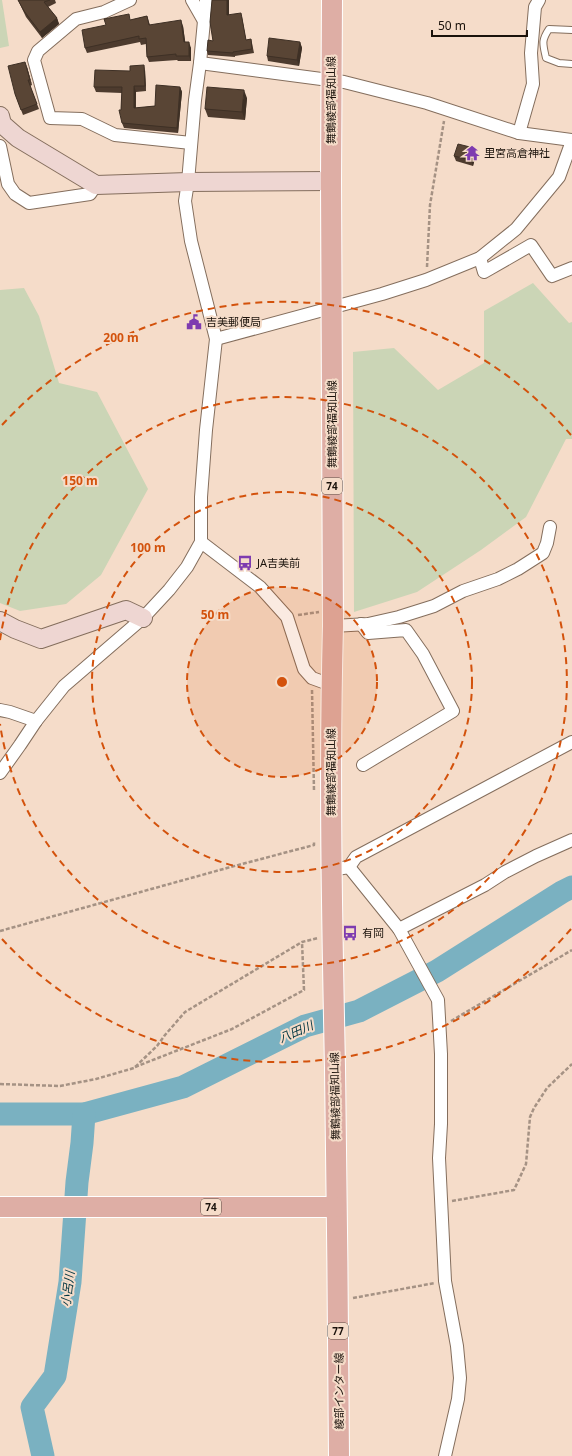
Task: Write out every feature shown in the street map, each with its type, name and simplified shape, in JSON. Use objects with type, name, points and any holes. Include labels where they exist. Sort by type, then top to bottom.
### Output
[{"type":"main road","name":"舞鶴綾部福知山線","points":[[332,0],[330,181],[331,308],[327,619],[340,869],[332,935],[336,1207]]},
{"type":"main road","name":"74","points":[[0,1207],[336,1207]]},
{"type":"main road","name":"綾部インター線","points":[[336,1207],[339,1456]]},
{"type":"street","points":[[130,0],[104,12],[76,19],[38,51],[34,60],[50,118],[82,119],[115,135],[191,143]]},
{"type":"street","points":[[192,0],[204,21]]},
{"type":"street","points":[[0,773],[36,721],[64,686],[143,618],[169,590],[187,567],[202,542],[201,497],[206,430],[216,338],[191,241],[185,201],[188,182],[194,100],[200,63],[206,0]]},
{"type":"street","points":[[519,133],[533,84],[532,46],[535,7],[539,0]]},
{"type":"street","points":[[200,63],[344,82],[427,103],[519,133],[572,141],[559,177],[516,229],[480,258],[426,280],[331,308],[216,338]]},
{"type":"street","points":[[1,123],[18,138],[96,185],[188,182],[330,181]]},
{"type":"street","points":[[0,146],[8,184],[15,194],[29,203],[90,194],[96,185]]},
{"type":"street","points":[[480,258],[484,272],[531,244],[552,276],[572,268]]},
{"type":"street","points":[[327,619],[362,624],[399,617],[434,606],[463,591],[498,579],[518,569],[543,553],[547,543],[550,527]]},
{"type":"street","points":[[202,542],[260,587],[287,617],[304,669],[312,678],[323,682],[331,682]]},
{"type":"street","points":[[0,621],[15,629],[41,639],[126,610],[143,618]]},
{"type":"street","points":[[362,624],[368,633],[406,630],[423,654],[453,711],[363,765]]},
{"type":"street","points":[[0,710],[36,721]]},
{"type":"street","points":[[445,1456],[458,1399],[460,1378],[457,1346],[445,1281],[439,1158],[441,1124],[440,1028],[438,1000],[407,941],[399,929],[340,869],[356,857],[572,742]]},
{"type":"street","points":[[399,929],[486,885],[504,872],[572,840]]},
{"type":"lane","points":[[572,30],[549,29],[543,38],[546,58],[559,63],[572,64]]},
{"type":"path","points":[[426,280],[430,205],[447,109]]},
{"type":"path","points":[[287,617],[327,619]]},
{"type":"path","points":[[312,678],[314,797]]},
{"type":"path","points":[[0,931],[314,845],[314,837]]},
{"type":"path","points":[[134,1068],[157,1046],[186,1012],[302,942],[332,935]]},
{"type":"path","points":[[0,1084],[60,1086],[96,1079],[134,1068],[232,1029],[304,990],[302,942]]},
{"type":"path","points":[[440,1028],[572,950]]},
{"type":"path","points":[[441,1203],[514,1190],[526,1164],[530,1117],[534,1108],[547,1088],[572,1064]]},
{"type":"path","points":[[338,1301],[445,1281]]},
{"type":"green space","points":[[0,0],[2,0],[9,46],[0,48]]},
{"type":"green space","points":[[533,283],[569,323],[572,322],[572,439],[566,439],[526,517],[481,550],[417,592],[354,612],[353,352],[394,348],[438,390],[484,363],[484,311]]},
{"type":"green space","points":[[24,288],[39,316],[59,383],[97,392],[148,489],[101,575],[66,604],[20,611],[0,603],[0,290]]},
{"type":"building","points":[[18,0],[50,0],[44,2],[57,18],[40,32],[24,11]]},
{"type":"building","points":[[212,0],[227,0],[227,15],[241,13],[246,40],[251,39],[252,49],[233,53],[207,51],[208,40],[213,41],[210,22]]},
{"type":"building","points":[[129,14],[130,20],[147,16],[149,25],[181,20],[184,42],[189,42],[189,56],[176,56],[176,54],[147,57],[146,38],[139,39],[139,36],[85,48],[82,30],[106,25],[104,19]]},
{"type":"building","points":[[269,38],[300,42],[297,60],[267,56]]},
{"type":"building","points":[[25,62],[30,80],[28,80],[37,104],[21,110],[15,94],[8,66]]},
{"type":"building","points":[[144,65],[145,86],[134,86],[134,108],[155,106],[156,85],[180,87],[177,128],[122,123],[119,110],[121,110],[122,87],[94,87],[95,70],[130,71],[130,66]]},
{"type":"building","points":[[207,87],[244,90],[242,112],[205,109]]},
{"type":"building","points":[[458,144],[474,148],[471,160],[454,156]]},
{"type":"waterway","name":"八田川","points":[[0,1114],[84,1114],[183,1087],[305,1026],[359,1011],[437,971],[572,887]]},
{"type":"waterway","name":"小呂川","points":[[43,1456],[32,1407],[55,1376],[70,1282],[77,1182],[84,1114]]},
{"type":"place","name":"里宮高倉神社","points":[[472,153]]},
{"type":"place","name":"吉美郵便局","points":[[194,322]]},
{"type":"place","name":"JA吉美前","points":[[245,563]]},
{"type":"place","name":"有岡","points":[[350,933]]}]
